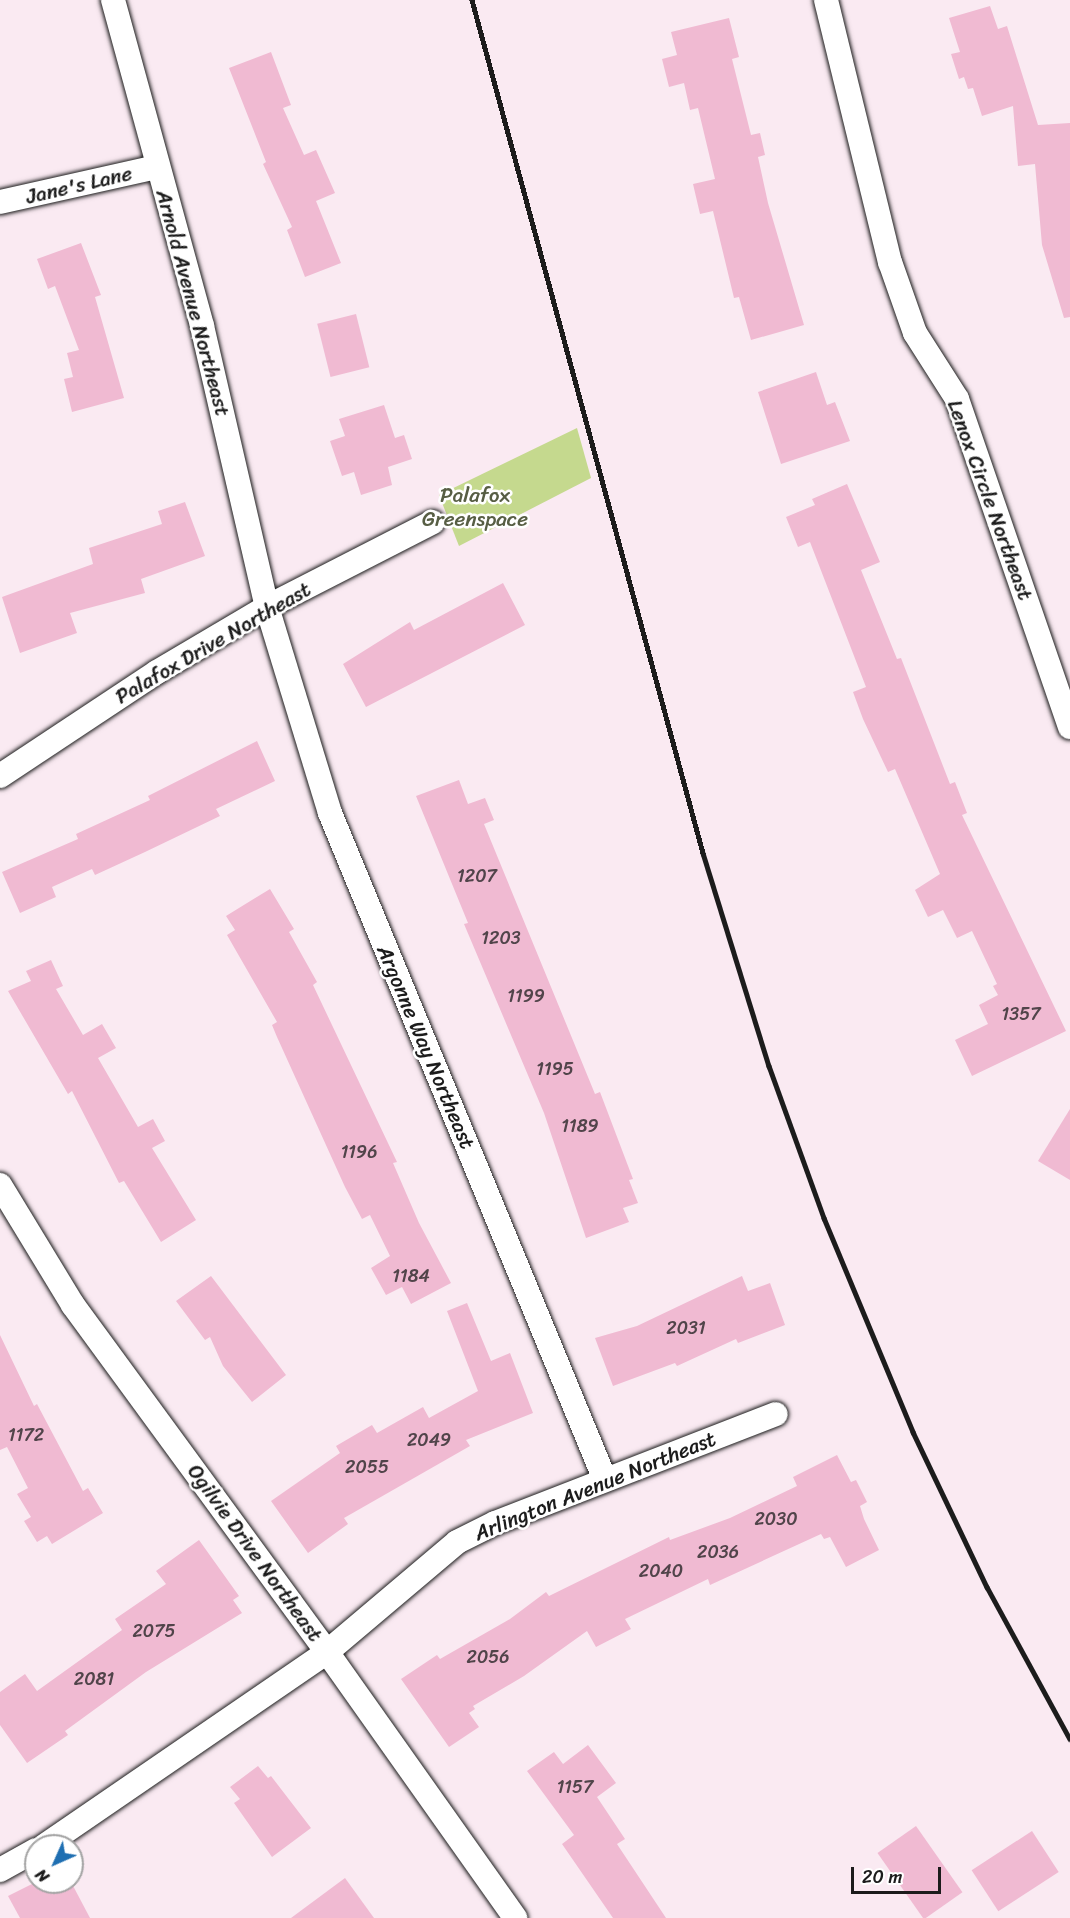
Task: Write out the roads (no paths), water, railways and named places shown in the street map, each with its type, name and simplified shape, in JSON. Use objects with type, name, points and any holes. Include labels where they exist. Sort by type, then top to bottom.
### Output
[{"type":"street","name":"Arnold Avenue Northeast","points":[[113,0],[202,326],[267,607]]},
{"type":"street","name":"Lenox Circle Northeast","points":[[826,0],[890,262],[915,333],[957,399],[1070,727]]},
{"type":"street","name":"Jane's Lane","points":[[0,202],[157,167]]},
{"type":"street","name":"Palafox Drive Northeast","points":[[0,776],[157,672],[267,607],[434,522]]},
{"type":"street","name":"Argonne Way Northeast","points":[[267,607],[330,813],[605,1480]]},
{"type":"street","name":"Ogilvie Drive Northeast","points":[[0,1185],[73,1305],[327,1652],[515,1918]]},
{"type":"street","name":"Arlington Avenue Northeast","points":[[62,1834],[327,1652],[457,1542],[605,1480],[776,1414]]},
{"type":"street","points":[[0,1870],[24,1857]]},
{"type":"railway","points":[[472,0],[703,853],[769,1066],[824,1218],[913,1432],[987,1587],[1070,1739]]},
{"type":"park label","name":"Palafox Greenspace","points":[[475,507]]}]
